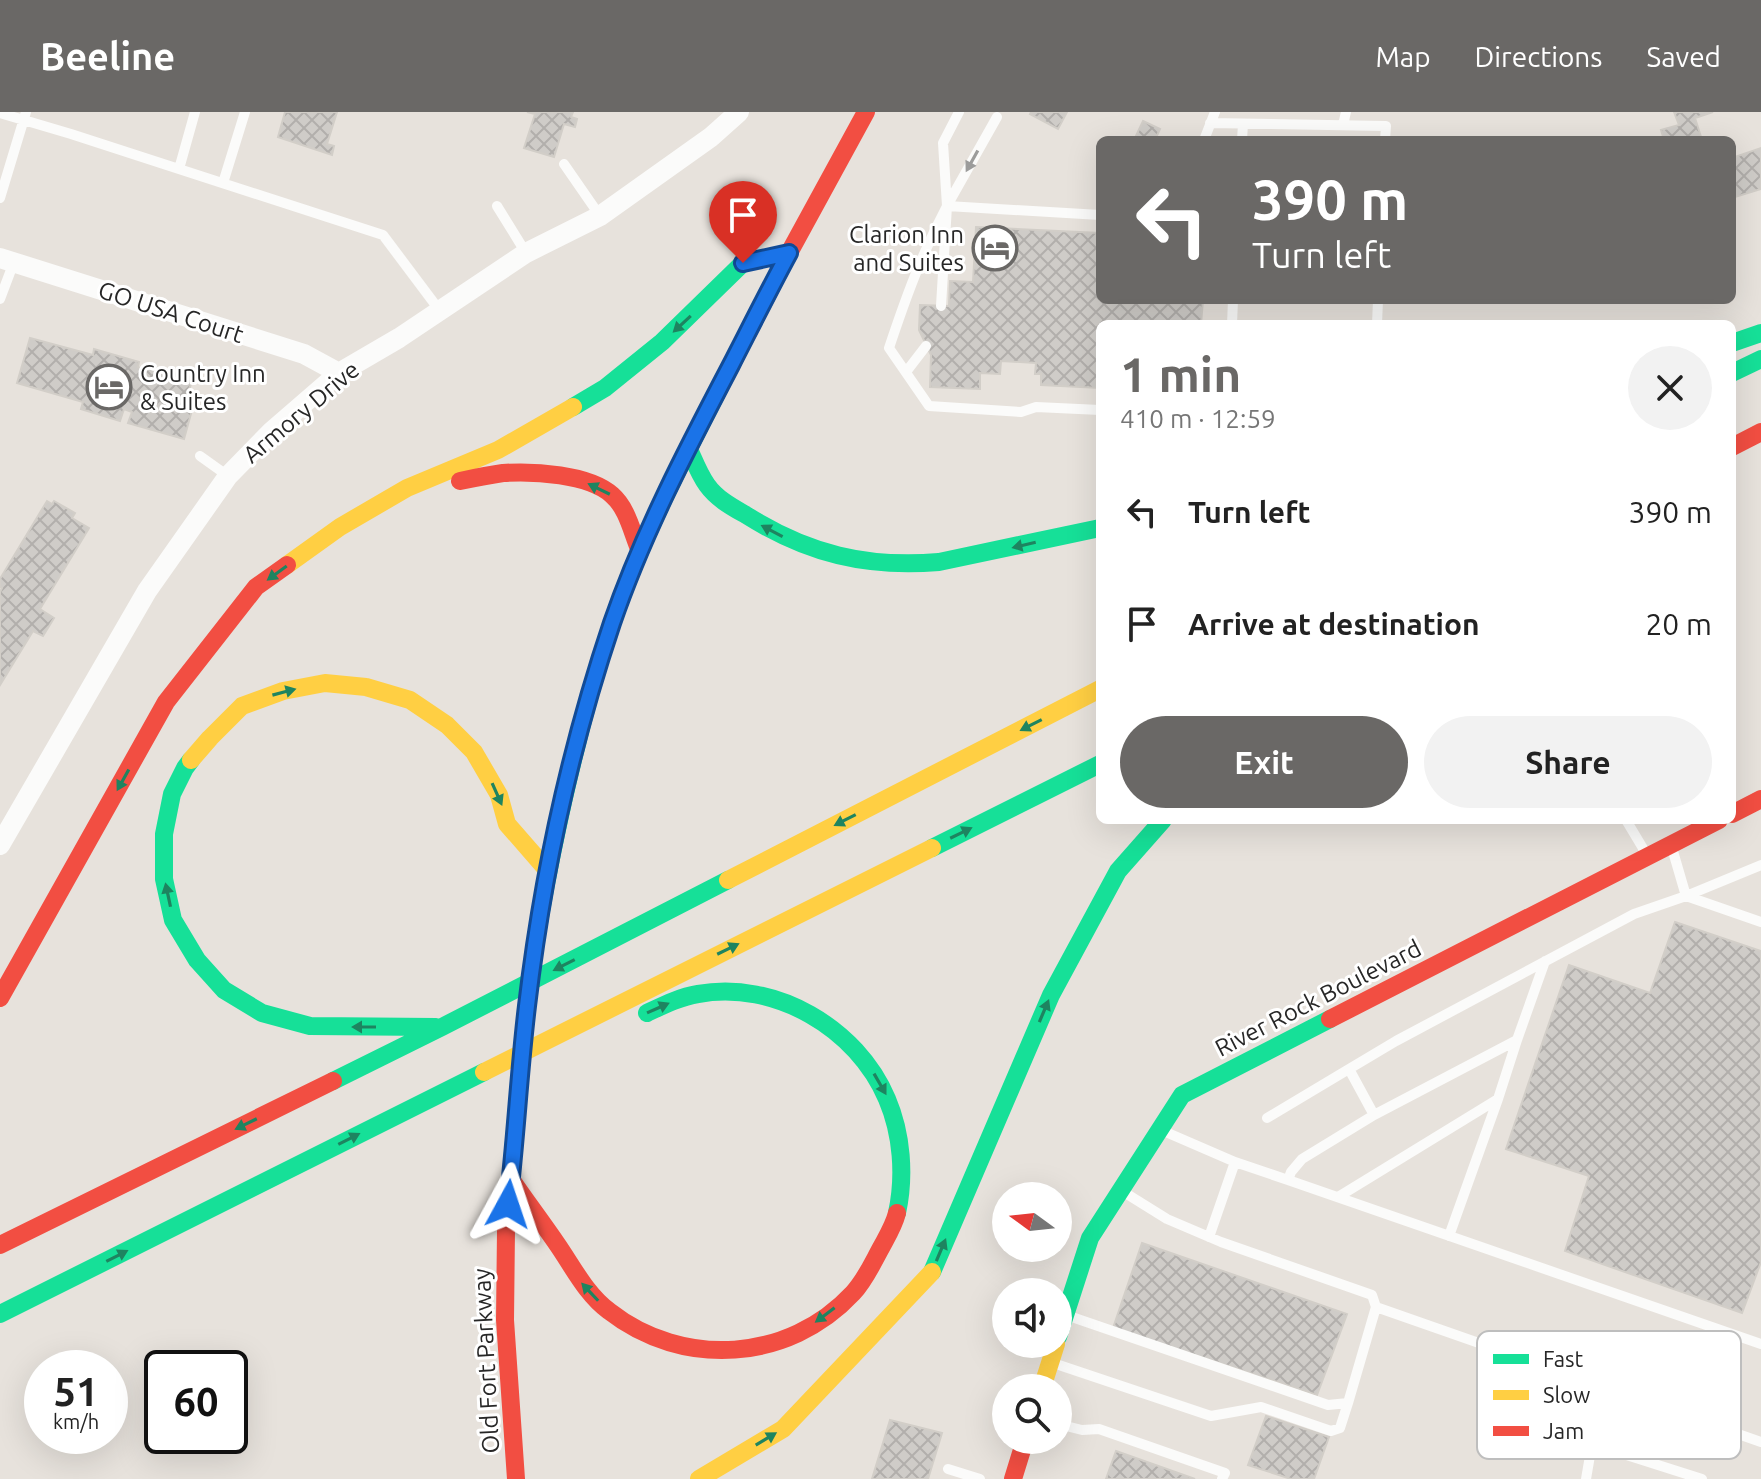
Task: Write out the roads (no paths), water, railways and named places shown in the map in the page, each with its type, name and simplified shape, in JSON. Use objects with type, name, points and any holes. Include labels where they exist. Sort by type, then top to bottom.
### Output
[{"type":"main road","name":"Old Fort Parkway","points":[[516,1479],[505,1320],[506,1230],[527,1004],[548,871],[583,716],[613,620],[640,551],[688,447],[866,112]]},
{"type":"main road","points":[[0,998],[166,702],[256,587],[340,527],[407,488],[498,450],[605,388],[662,342],[743,263],[789,253]]},
{"type":"main road","points":[[1736,342],[1761,333]]},
{"type":"main road","points":[[1736,371],[1761,359]]},
{"type":"main road","points":[[1736,445],[1761,432]]},
{"type":"main road","points":[[688,447],[708,485],[723,501],[799,545],[863,562],[914,565],[939,562],[1096,529]]},
{"type":"main road","points":[[340,527],[443,483],[514,472],[596,485],[613,496],[640,551]]},
{"type":"main road","points":[[442,1027],[310,1026],[262,1013],[224,990],[197,960],[173,920],[164,879],[164,834],[172,794],[185,768],[242,706],[283,691],[325,683],[366,687],[410,700],[447,725],[474,752],[499,795],[507,824],[548,871]]},
{"type":"main road","points":[[0,1245],[442,1027],[1096,691]]},
{"type":"main road","points":[[0,1314],[1096,766]]},
{"type":"main road","points":[[1736,812],[1761,799]]},
{"type":"main road","points":[[699,1479],[783,1429],[933,1271],[1051,995],[1118,871],[1159,824]]},
{"type":"main road","name":"River Rock Boulevard","points":[[1072,1293],[1090,1238],[1182,1095],[1711,824]]},
{"type":"main road","points":[[511,1179],[584,1287],[611,1313],[646,1334],[687,1347],[734,1351],[775,1344],[813,1324],[852,1295],[876,1259],[896,1219],[901,1181],[900,1147],[891,1105],[875,1075],[837,1031],[795,1005],[751,991],[720,990],[679,998],[621,1023],[583,1021]]},
{"type":"main road","points":[[1013,1479],[1021,1454]]},
{"type":"street","name":"Armory Drive","points":[[0,845],[135,609],[228,476],[272,431],[339,373],[399,338],[526,253],[600,216],[711,137],[739,112]]},
{"type":"street","name":"GO USA Court","points":[[7,260],[304,354],[339,373]]},
{"type":"lane","points":[[179,169],[195,112]]},
{"type":"lane","points":[[223,183],[245,112]]},
{"type":"lane","points":[[941,306],[947,206],[943,143],[959,112]]},
{"type":"lane","points":[[1205,136],[1215,112]]},
{"type":"lane","points":[[1343,125],[1346,112]]},
{"type":"lane","points":[[0,113],[25,116],[383,235],[440,311]]},
{"type":"lane","points":[[0,198],[25,116]]},
{"type":"lane","points":[[997,117],[927,243],[889,348],[929,406],[1021,412],[1036,407],[1096,410]]},
{"type":"lane","points":[[1210,123],[1386,126],[1385,136]]},
{"type":"lane","points":[[1242,136],[1243,124]]},
{"type":"lane","points":[[564,164],[600,216]]},
{"type":"lane","points":[[497,206],[526,253]]},
{"type":"lane","points":[[947,206],[1096,215]]},
{"type":"lane","points":[[0,299],[7,260]]},
{"type":"lane","points":[[906,372],[926,346]]},
{"type":"lane","points":[[200,456],[228,476]]},
{"type":"lane","points":[[1628,824],[1648,856]]},
{"type":"lane","points":[[1671,845],[1686,896]]},
{"type":"lane","points":[[1267,1118],[1396,1041],[1634,914],[1761,865]]},
{"type":"lane","points":[[1686,896],[1761,922]]},
{"type":"lane","points":[[1449,1236],[1545,961]]},
{"type":"lane","points":[[1288,1180],[1302,1159],[1374,1115],[1517,1040]]},
{"type":"lane","points":[[1349,1069],[1374,1115]]},
{"type":"lane","points":[[1338,1197],[1498,1099]]},
{"type":"lane","points":[[1160,1129],[1235,1162],[1723,1331]]},
{"type":"lane","points":[[1209,1237],[1235,1162]]},
{"type":"lane","points":[[1066,1358],[1211,1416],[1261,1407],[1331,1431],[1340,1428],[1376,1307],[1372,1295],[1209,1237],[1167,1219],[1121,1190]]},
{"type":"lane","points":[[1376,1307],[1477,1342]]},
{"type":"lane","points":[[1072,1316],[1328,1405],[1348,1403]]},
{"type":"lane","points":[[1741,1337],[1761,1344]]},
{"type":"lane","points":[[1072,1428],[1099,1429],[1225,1473],[1222,1479]]},
{"type":"lane","points":[[1741,1435],[1761,1442]]},
{"type":"lane","points":[[1586,1479],[1589,1459]]},
{"type":"lane","points":[[1639,1459],[1702,1479]]},
{"type":"lane","points":[[948,1469],[980,1479]]},
{"type":"place","name":"Clarion Inn and Suites","points":[[995,248]]},
{"type":"place","name":"Country Inn & Suites","points":[[109,387]]}]
